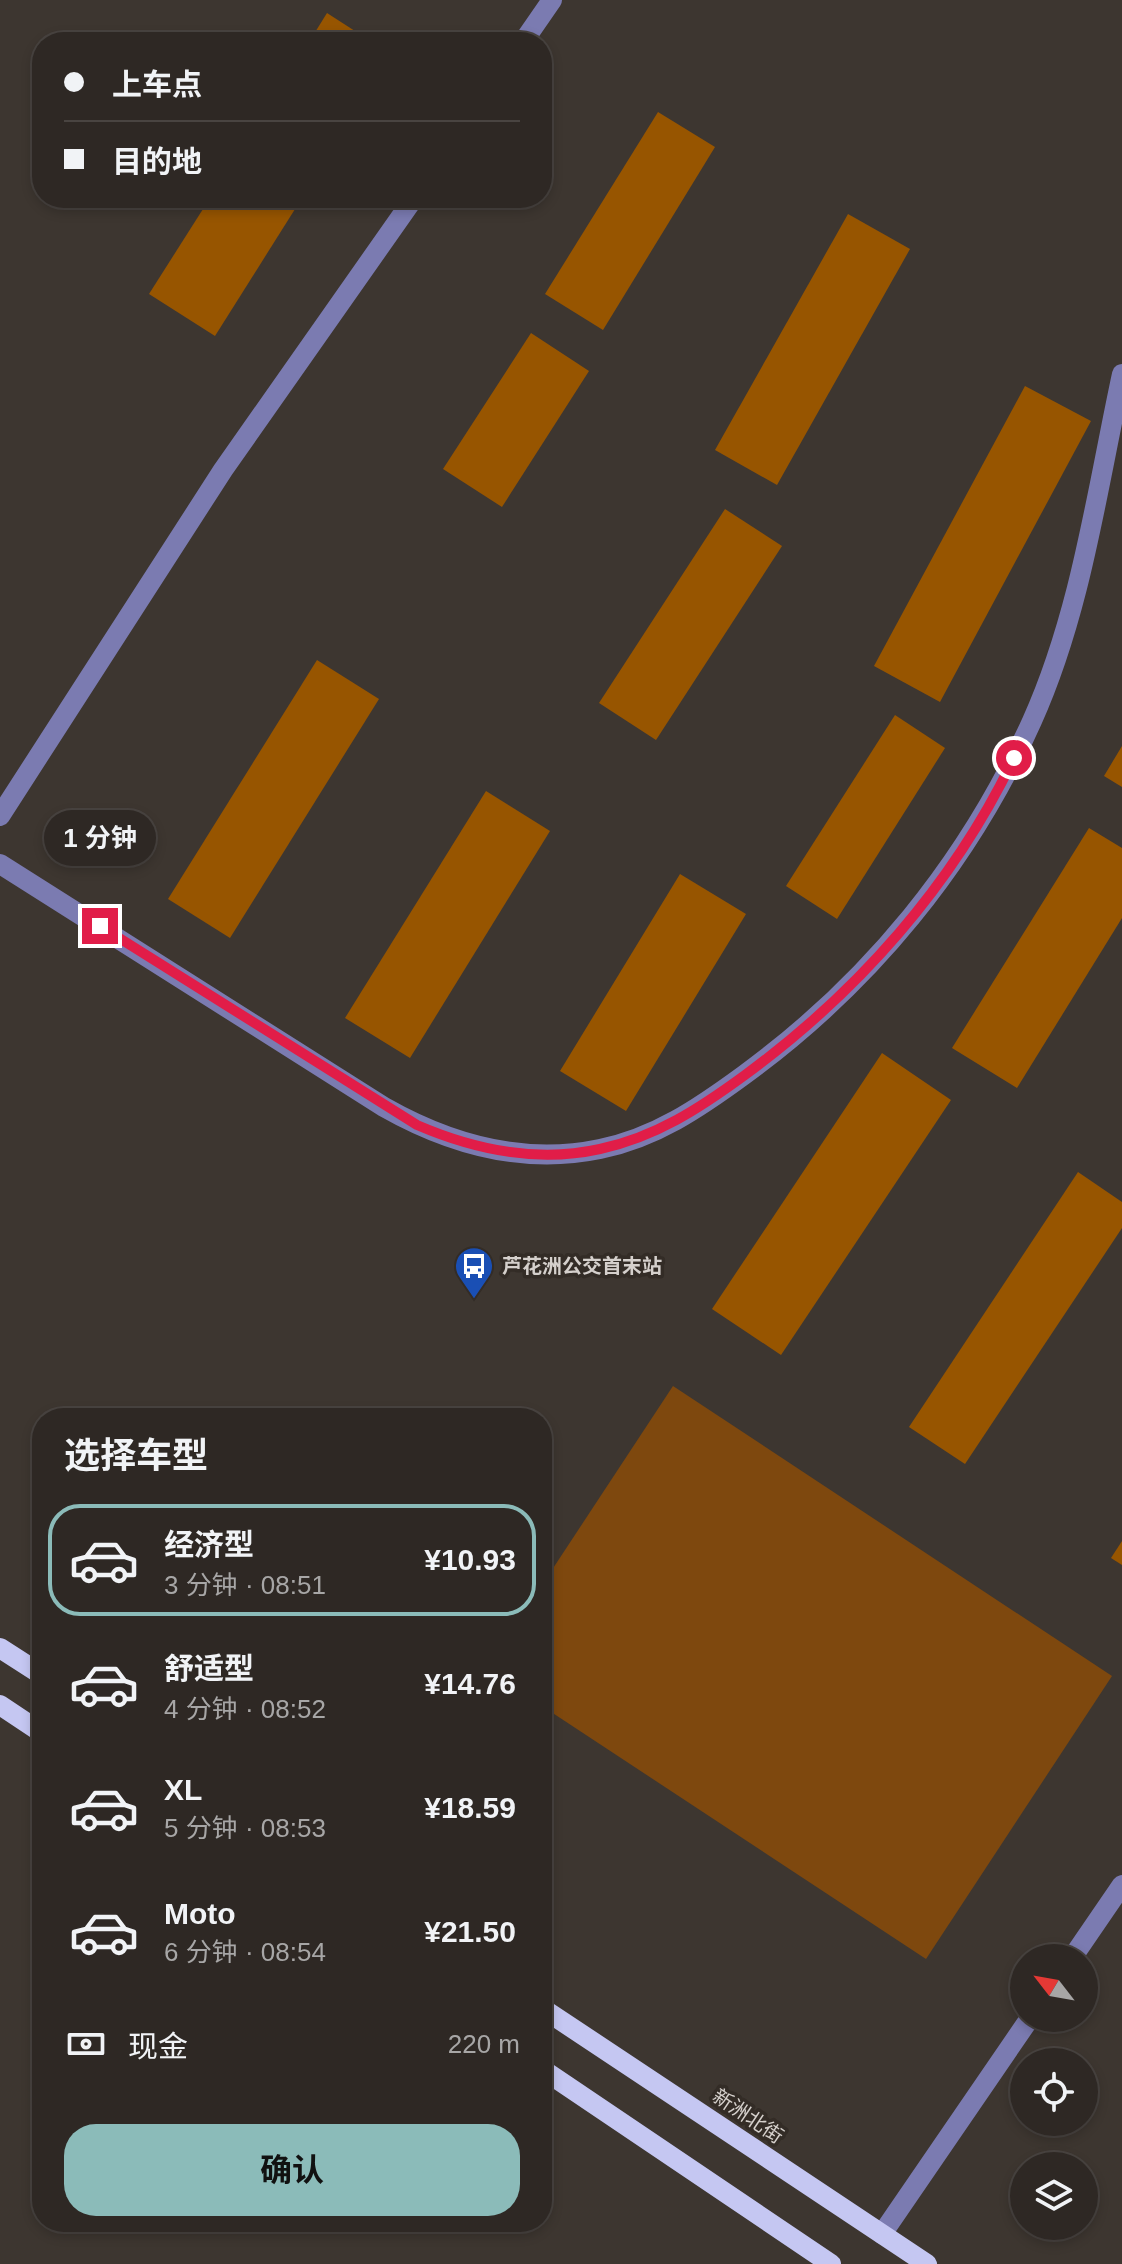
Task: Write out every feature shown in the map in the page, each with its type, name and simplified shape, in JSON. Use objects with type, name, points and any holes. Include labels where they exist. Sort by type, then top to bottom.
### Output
[{"type":"main road","points":[[0,1648],[32,1669]]},
{"type":"main road","points":[[0,1705],[32,1726]]},
{"type":"main road","name":"新洲北街","points":[[552,2015],[927,2264]]},
{"type":"main road","points":[[552,2076],[831,2264]]},
{"type":"street","points":[[530,32],[552,0]]},
{"type":"street","points":[[0,816],[223,470],[407,208]]},
{"type":"street","points":[[0,864],[384,1107],[451,1140],[512,1153],[561,1154],[598,1150],[669,1126],[701,1107],[776,1052],[858,979],[927,898],[972,834],[1033,719],[1056,658],[1075,596],[1122,374]]},
{"type":"street","points":[[1082,1944],[1122,1885]]},
{"type":"street","points":[[882,2234],[1020,2032]]},
{"type":"shaded area","points":[[673,1386],[1112,1676],[926,1959],[552,1713],[552,1570]]},
{"type":"building","points":[[327,13],[356,32],[315,32]]},
{"type":"building","points":[[658,112],[715,147],[603,330],[545,294]]},
{"type":"building","points":[[204,208],[296,208],[215,336],[149,294]]},
{"type":"building","points":[[848,214],[910,249],[777,485],[715,450]]},
{"type":"building","points":[[531,333],[589,371],[502,507],[443,469]]},
{"type":"building","points":[[1025,386],[1091,421],[940,702],[874,666]]},
{"type":"building","points":[[725,509],[782,546],[656,740],[599,703]]},
{"type":"building","points":[[317,660],[379,699],[230,938],[168,899]]},
{"type":"building","points":[[895,715],[945,748],[837,919],[786,886]]},
{"type":"building","points":[[1122,746],[1122,787],[1104,776]]},
{"type":"building","points":[[486,791],[550,831],[410,1058],[345,1018]]},
{"type":"building","points":[[1089,828],[1122,848],[1122,918],[1017,1088],[952,1048]]},
{"type":"building","points":[[680,874],[746,914],[626,1111],[560,1071]]},
{"type":"building","points":[[882,1053],[951,1100],[781,1355],[712,1309]]},
{"type":"building","points":[[1078,1172],[1122,1202],[1122,1228],[965,1464],[909,1427]]},
{"type":"building","points":[[1122,1541],[1122,1565],[1111,1558]]},
{"type":"place","name":"芦花洲公交首末站","points":[[474,1300]]},
{"type":"route","points":[[100,926],[417,1125],[451,1140],[505,1152],[561,1154],[598,1150],[669,1126],[701,1107],[818,1017],[895,938],[935,887],[972,834],[1014,758]]}]
